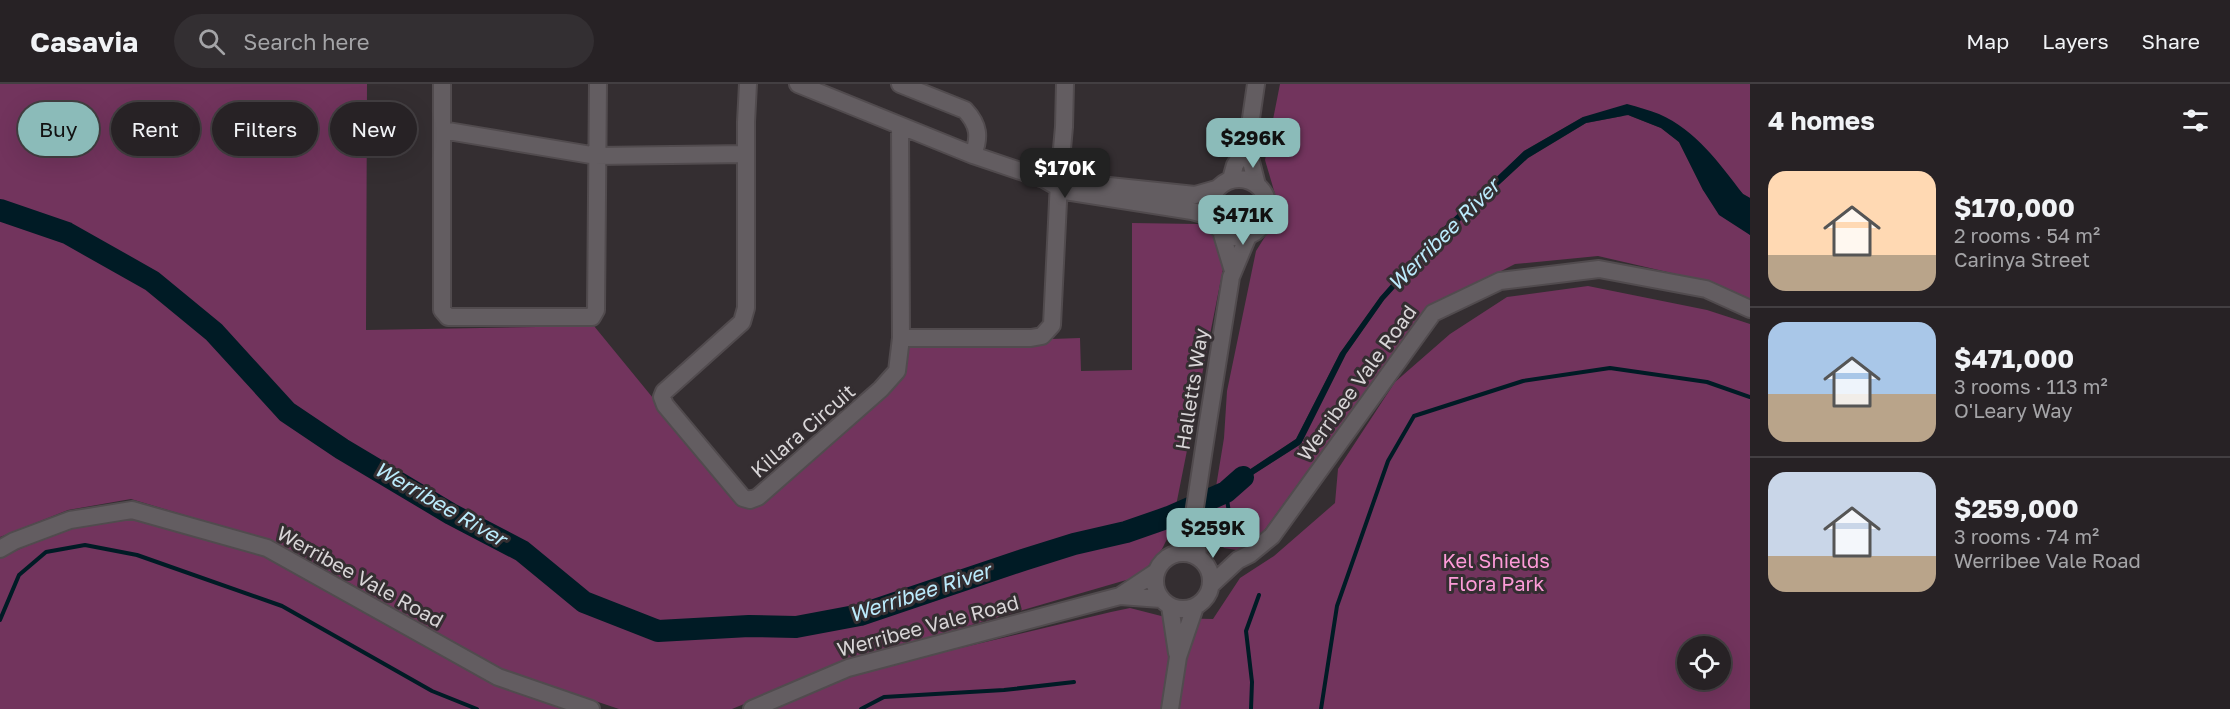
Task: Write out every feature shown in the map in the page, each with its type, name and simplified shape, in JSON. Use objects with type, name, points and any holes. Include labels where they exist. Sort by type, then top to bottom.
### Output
[{"type":"street","points":[[442,84],[442,310],[448,317],[592,317],[596,310],[598,84]]},
{"type":"street","name":"Killara Circuit","points":[[748,84],[746,308],[742,322],[663,392],[662,397],[665,405],[743,498],[750,500],[758,497],[872,399],[897,371],[901,338],[900,126]]},
{"type":"street","points":[[798,84],[973,155],[1055,183],[1195,195],[1216,189],[1231,179],[1240,178],[1257,185]]},
{"type":"street","points":[[900,84],[965,110],[973,118],[977,129],[978,141],[973,155]]},
{"type":"street","points":[[901,338],[1032,338],[1042,336],[1052,325],[1055,183],[1065,127],[1065,84]]},
{"type":"street","points":[[1221,231],[1239,237],[1248,236],[1256,231],[1267,217],[1267,199],[1257,185],[1247,146],[1256,84]]},
{"type":"street","points":[[442,130],[597,156],[746,154]]},
{"type":"street","points":[[1231,179],[1235,165],[1247,146]]},
{"type":"street","points":[[1055,183],[1065,192],[1192,211],[1210,216],[1221,231],[1233,271]]},
{"type":"street","points":[[1210,216],[1211,197],[1216,189]]},
{"type":"street","points":[[1233,271],[1248,236]]},
{"type":"street","name":"Werribee Vale Road","points":[[1211,585],[1238,560],[1250,554],[1272,536],[1433,313],[1500,281],[1599,270],[1706,289],[1750,309]]},
{"type":"street","name":"Halletts Way","points":[[1172,554],[1182,542],[1194,514],[1233,271]]},
{"type":"street","name":"Werribee Vale Road","points":[[0,549],[14,541],[70,520],[132,510],[267,548],[498,678],[591,709]]},
{"type":"street","name":"Halletts Way","points":[[1194,514],[1202,560]]},
{"type":"street","points":[[1165,602],[1178,609],[1195,606],[1206,598],[1211,585],[1209,569],[1202,560],[1181,552],[1172,554],[1156,572],[1155,582],[1165,602],[1178,657]]},
{"type":"street","name":"Werribee Vale Road","points":[[1202,560],[1238,560]]},
{"type":"street","name":"Werribee Vale Road","points":[[752,709],[848,668],[1120,596],[1156,572]]},
{"type":"street","name":"Werribee Vale Road","points":[[1120,596],[1165,602]]},
{"type":"street","points":[[1170,709],[1178,657],[1195,606]]},
{"type":"green space","points":[[0,84],[367,84],[367,102],[330,102],[330,156],[367,156],[366,330],[594,326],[739,503],[757,503],[878,403],[904,373],[906,344],[1080,338],[1081,371],[1132,370],[1132,223],[1197,224],[1207,227],[1219,235],[1225,259],[1171,531],[1162,549],[1140,576],[847,661],[732,709],[619,709],[500,669],[299,554],[271,541],[131,499],[68,510],[0,537]]},
{"type":"green space","points":[[1280,84],[1750,84],[1750,198],[1658,114],[1583,117],[1524,151],[1380,297],[1340,353],[1296,439],[1237,478],[1214,499],[1224,438],[1227,391],[1256,251],[1273,224],[1275,194],[1265,160]]},
{"type":"green space","points":[[1628,115],[1661,128],[1679,142],[1703,190],[1750,235],[1750,299],[1715,283],[1598,256],[1515,264],[1430,307],[1263,532],[1243,551],[1224,548],[1210,533],[1206,513],[1240,483],[1301,444],[1346,354],[1384,300],[1434,245],[1528,158],[1586,123]]},
{"type":"green space","name":"Kel Shields Flora Park","points":[[1588,286],[1707,310],[1750,324],[1750,709],[768,709],[851,674],[1130,608],[1169,618],[1213,619],[1240,578],[1274,556],[1335,503],[1338,469],[1395,382],[1450,334],[1507,297]]},
{"type":"green space","points":[[130,515],[268,556],[497,686],[565,709],[0,709],[0,558],[71,526]]},
{"type":"water","points":[[1627,104],[1672,121],[1706,148],[1743,194],[1750,198],[1750,235],[1719,215],[1703,190],[1679,142],[1661,128],[1628,115],[1586,123],[1528,158],[1434,245],[1384,300],[1346,354],[1301,444],[1240,483],[1200,520],[1197,514],[1237,478],[1296,439],[1340,353],[1380,297],[1427,243],[1524,151],[1583,117]]},
{"type":"waterway","name":"Werribee River","points":[[0,210],[67,233],[152,281],[214,332],[287,412],[342,449],[451,514],[522,551],[584,602],[658,631],[749,626],[796,627],[860,615],[1023,560],[1074,544],[1126,532],[1169,517],[1226,492],[1243,477]]},
{"type":"waterway","points":[[1321,709],[1337,606],[1388,461],[1414,416],[1523,381],[1610,368],[1707,382],[1750,397]]},
{"type":"waterway","points":[[1226,493],[1230,519],[1240,518],[1255,536]]},
{"type":"waterway","points":[[0,620],[19,575],[46,552],[85,545],[137,555],[282,606],[432,691],[477,709]]},
{"type":"waterway","points":[[1251,709],[1252,682],[1246,631],[1259,595]]},
{"type":"waterway","points":[[861,709],[884,697],[1004,690],[1074,682]]}]
